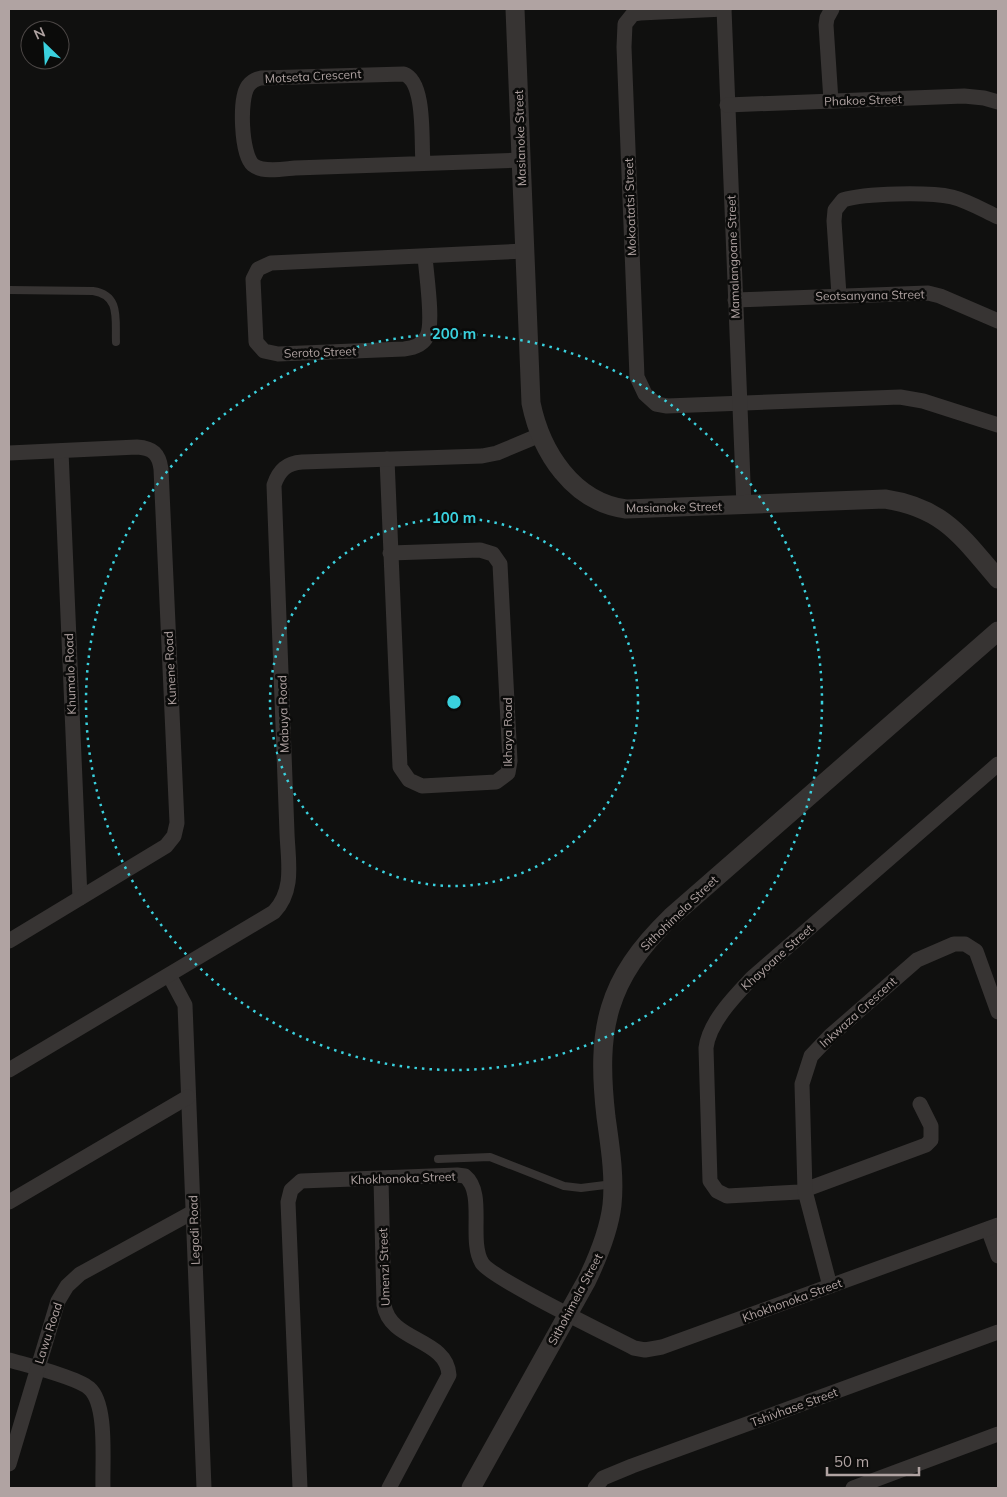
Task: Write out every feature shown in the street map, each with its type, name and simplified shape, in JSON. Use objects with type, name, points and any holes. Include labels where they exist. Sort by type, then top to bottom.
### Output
[{"type":"street","name":"Masianoke Street","points":[[515,9],[531,403],[540,435],[556,463],[571,482],[589,496],[604,504],[626,509],[885,500],[905,502],[924,509],[947,523],[998,579]]},
{"type":"street","name":"Mamalangoane Street","points":[[724,9],[744,506]]},
{"type":"street","name":"Mokoatatsi Street","points":[[724,9],[633,14],[624,24],[638,384],[656,404],[667,406],[739,405],[900,397],[923,401],[998,425]]},
{"type":"street","points":[[831,101],[826,25],[827,18],[832,9]]},
{"type":"street","name":"Motseta Crescent","points":[[389,72],[409,76],[416,85],[418,92],[423,163],[269,169],[254,166],[247,156],[243,122],[242,104],[248,85],[255,80],[267,77],[389,72]]},
{"type":"street","name":"Phakoe Street","points":[[727,105],[964,96],[998,102]]},
{"type":"street","points":[[423,163],[521,160]]},
{"type":"street","points":[[839,295],[834,221],[835,210],[843,200],[862,196],[936,195],[954,198],[998,216]]},
{"type":"street","name":"Seroto Street","points":[[425,256],[430,323],[428,335],[418,345],[404,349],[278,354],[264,351],[256,342],[253,279],[254,274],[262,266],[280,261],[524,251]]},
{"type":"street","name":"Seotsanyana Street","points":[[735,300],[928,293],[940,296],[998,321]]},
{"type":"street","name":"Mabuya Road","points":[[9,1070],[274,912],[287,894],[284,714],[274,485],[277,477],[287,465],[294,463],[482,456],[497,453],[540,435]]},
{"type":"street","name":"Kunene Road","points":[[9,452],[144,448],[155,452],[158,457],[161,469],[178,823],[174,836],[166,846],[9,941]]},
{"type":"street","name":"Khumalo Road","points":[[61,451],[80,898]]},
{"type":"street","name":"Ikhaya Road","points":[[387,459],[390,553],[400,767],[409,780],[422,786],[496,782],[508,773],[510,761],[501,567],[499,561],[493,554],[480,550],[390,553]]},
{"type":"street","name":"Sithohimela Street","points":[[471,1488],[587,1280],[602,1244],[610,1218],[613,1184],[602,1074],[603,1039],[609,1005],[631,962],[646,942],[671,917],[998,631]]},
{"type":"street","name":"Khayoane Street","points":[[805,1191],[777,1195],[727,1196],[719,1193],[713,1186],[709,1171],[706,1056],[707,1042],[711,1032],[739,992],[752,978],[998,764]]},
{"type":"street","name":"Inkwaza Crescent","points":[[830,1286],[805,1191],[804,1073],[811,1056],[830,1036],[917,960],[954,944],[965,944],[976,951],[998,1012]]},
{"type":"street","name":"Legodi Road","points":[[169,975],[185,1005],[204,1488]]},
{"type":"street","points":[[9,1202],[188,1097]]},
{"type":"street","points":[[805,1191],[926,1145],[931,1140],[932,1132],[920,1104]]},
{"type":"street","name":"Khokhonoka Street","points":[[300,1488],[289,1194],[297,1184],[306,1180],[381,1180],[465,1176],[474,1190],[478,1251],[485,1268],[634,1348],[652,1350],[993,1227]]},
{"type":"street","name":"Umenzi Street","points":[[381,1180],[384,1305],[386,1314],[400,1330],[443,1356],[447,1363],[449,1375],[388,1488]]},
{"type":"street","name":"Lawu Road","points":[[9,1464],[58,1301],[67,1286],[80,1274],[193,1212]]},
{"type":"street","points":[[993,1227],[998,1256]]},
{"type":"street","name":"Tshivhase Street","points":[[595,1488],[603,1478],[632,1466],[998,1332]]},
{"type":"street","points":[[9,1360],[84,1384],[95,1396],[101,1413],[103,1488]]},
{"type":"street","points":[[853,1488],[998,1434]]},
{"type":"lane","points":[[9,290],[93,291],[106,294],[115,312],[116,342]]},
{"type":"lane","points":[[438,1159],[490,1157],[564,1186],[580,1188],[613,1184]]}]
